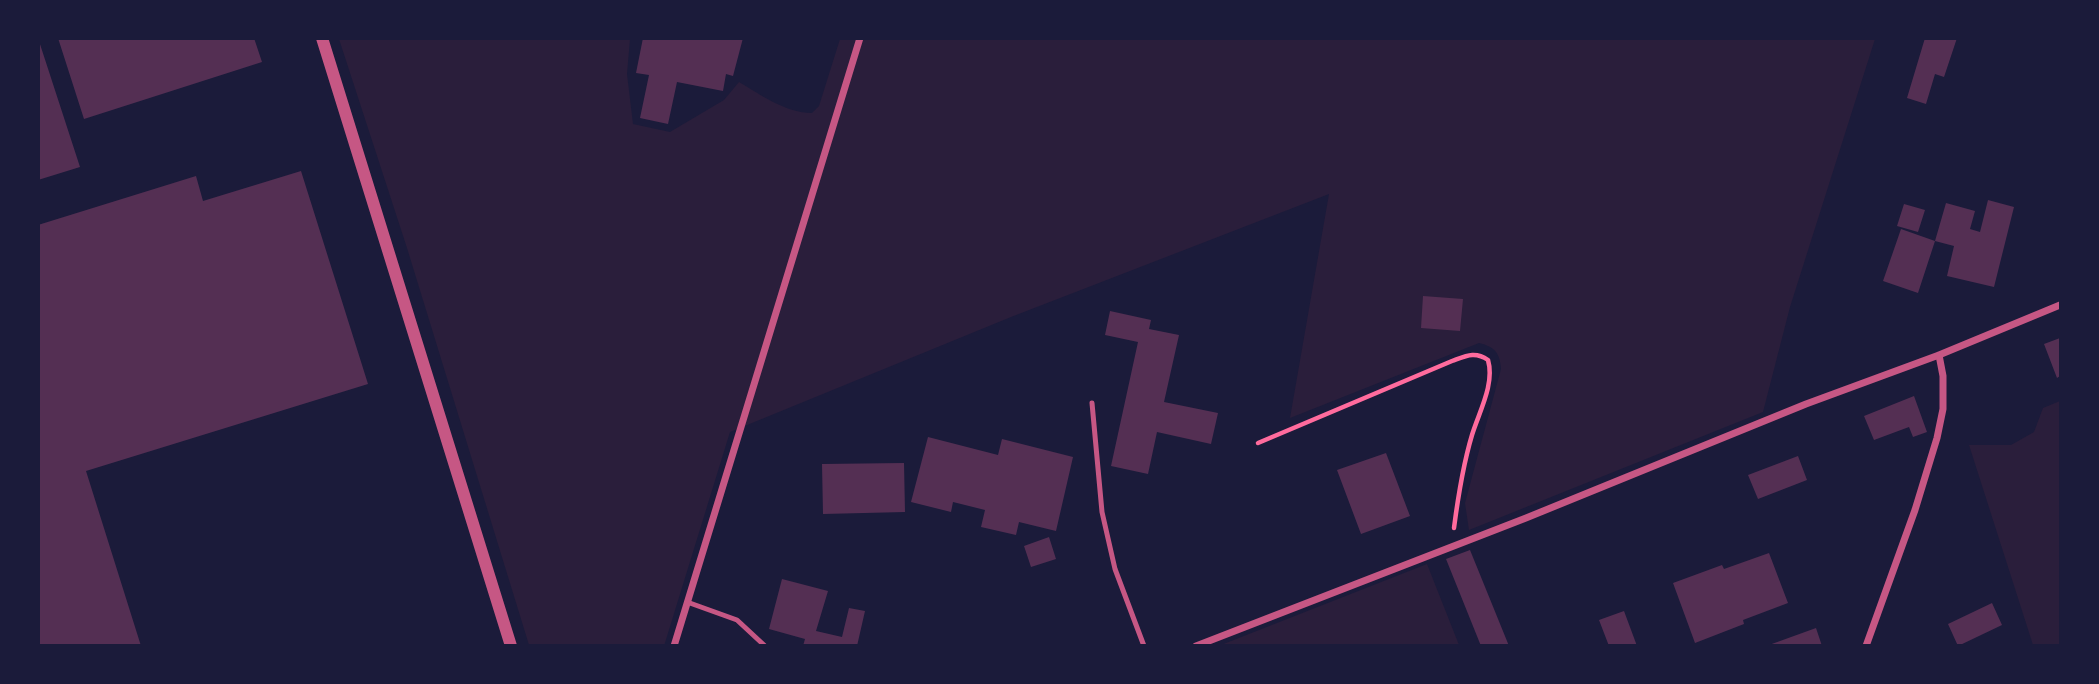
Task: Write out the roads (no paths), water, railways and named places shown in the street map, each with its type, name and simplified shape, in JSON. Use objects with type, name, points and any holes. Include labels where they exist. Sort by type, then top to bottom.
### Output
[{"type":"street","points":[[322,38],[511,646]]},
{"type":"street","points":[[674,646],[860,38]]},
{"type":"street","points":[[1196,646],[2060,305]]},
{"type":"street","points":[[1866,646],[1915,510],[1937,438],[1943,409],[1943,376],[1939,355]]},
{"type":"lane","points":[[1092,403],[1102,512],[1115,569],[1144,646]]},
{"type":"lane","points":[[687,601],[737,620],[765,646]]}]
